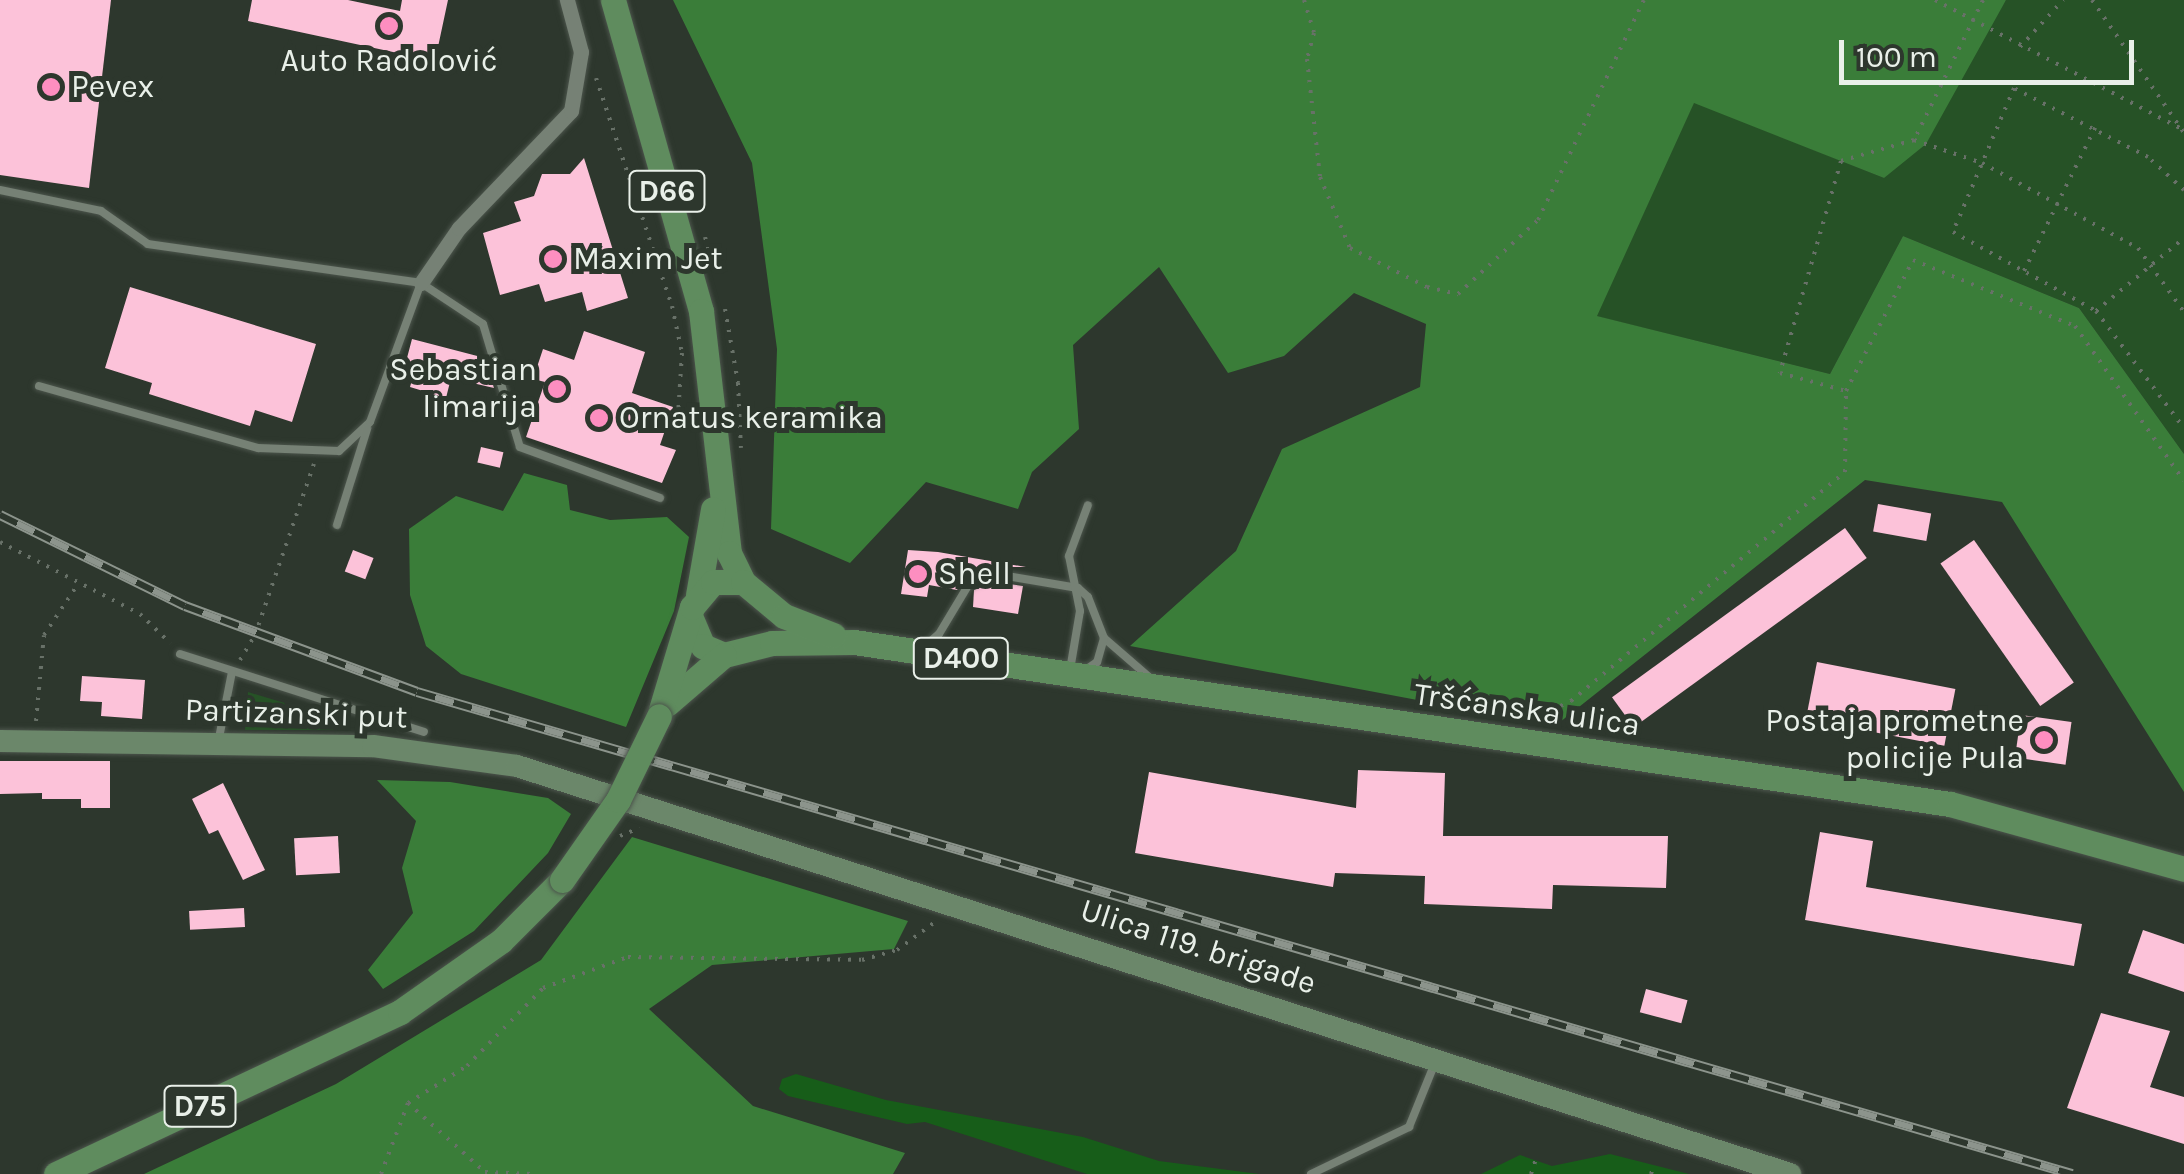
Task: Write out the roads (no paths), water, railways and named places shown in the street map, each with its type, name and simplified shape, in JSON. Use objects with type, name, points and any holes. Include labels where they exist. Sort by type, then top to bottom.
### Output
[{"type":"main road","name":"D66","points":[[613,0],[701,311],[729,553],[743,582],[763,602]]},
{"type":"main road","name":"D66","points":[[694,606],[718,464]]},
{"type":"main road","points":[[743,582],[721,580],[694,606],[702,646],[724,656],[750,648],[766,624],[763,602]]},
{"type":"main road","name":"D400","points":[[763,602],[854,642]]},
{"type":"main road","name":"D75","points":[[56,1174],[400,1012],[501,941],[562,880],[618,800],[661,712],[694,606]]},
{"type":"main road","name":"D400","points":[[750,648],[854,642]]},
{"type":"main road","name":"Tršćanska ulica","points":[[854,642],[1950,804],[2184,870]]},
{"type":"main road","name":"D75","points":[[661,712],[724,656]]},
{"type":"main road","name":"Partizanski put","points":[[0,741],[372,746],[484,759],[586,786]]},
{"type":"main road","name":"Ulica 119. brigade","points":[[586,786],[1790,1174]]},
{"type":"street","points":[[422,283],[459,228],[571,111],[580,52],[566,0]]},
{"type":"lane","points":[[0,190],[100,211],[148,244],[422,283],[484,324],[515,413],[520,446],[660,498]]},
{"type":"lane","points":[[336,525],[422,283]]},
{"type":"lane","points":[[39,386],[258,448],[317,454],[348,445],[370,422]]},
{"type":"lane","points":[[1069,675],[1078,588],[1068,556],[1088,504]]},
{"type":"lane","points":[[916,651],[940,634],[969,584],[983,574],[1078,588],[1096,608],[1104,638],[1097,662],[1069,675]]},
{"type":"lane","points":[[1104,638],[1170,690]]},
{"type":"lane","points":[[180,654],[424,732]]},
{"type":"lane","points":[[218,743],[232,672]]},
{"type":"lane","points":[[372,716],[372,746]]},
{"type":"lane","points":[[1311,1174],[1409,1128],[1436,1058]]},
{"type":"railway","points":[[0,515],[185,606],[417,692],[2072,1174]]},
{"type":"place","name":"Auto Radolović","points":[[389,26]]},
{"type":"place","name":"Pevex","points":[[51,87]]},
{"type":"place","name":"Maxim Jet","points":[[553,259]]},
{"type":"place","name":"Sebastian limarija","points":[[557,389]]},
{"type":"place","name":"Ornatus keramika","points":[[599,418]]},
{"type":"place","name":"Shell","points":[[918,574]]},
{"type":"place","name":"Postaja prometne policije Pula","points":[[2044,740]]}]
